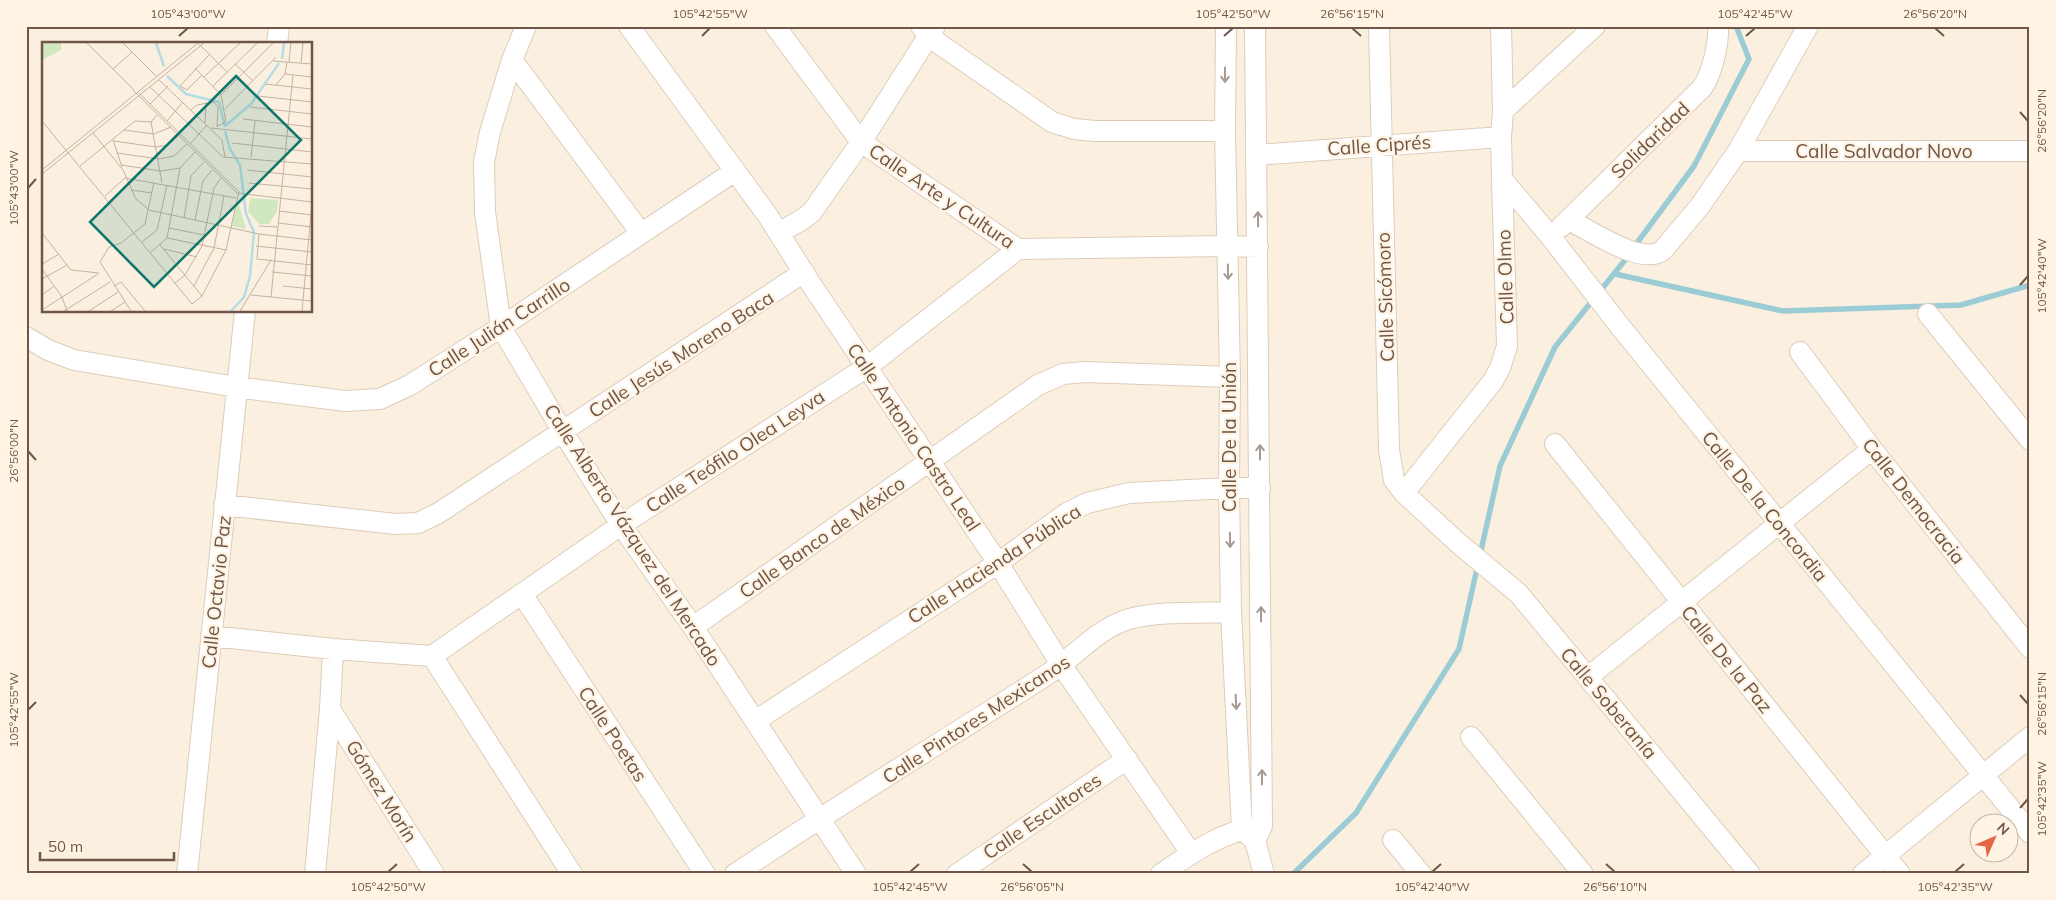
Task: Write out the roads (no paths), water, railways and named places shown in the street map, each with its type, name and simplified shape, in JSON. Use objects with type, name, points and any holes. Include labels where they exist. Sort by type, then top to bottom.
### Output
[{"type":"street","points":[[277,42],[279,26]]},
{"type":"street","name":"Calle Alberto Vázquez del Mercado","points":[[526,26],[512,60],[490,132],[484,162],[484,212],[501,327],[621,525],[693,627],[856,874]]},
{"type":"street","name":"Calle Antonio Castro Leal","points":[[629,26],[779,233],[866,367],[998,563],[1062,666],[1191,853]]},
{"type":"street","name":"Calle Arte y Cultura","points":[[775,26],[861,142],[1018,249],[1258,247]]},
{"type":"street","name":"Calle De la Unión","points":[[1226,26],[1225,131],[1230,377],[1231,612],[1253,832],[1264,874]]},
{"type":"street","name":"Calle De la Unión","points":[[1253,832],[1260,488],[1255,26]]},
{"type":"street","name":"Calle Sicómoro","points":[[1379,26],[1389,450],[1394,480],[1404,493],[1457,542]]},
{"type":"street","name":"Calle Olmo","points":[[1404,493],[1493,381],[1507,346],[1501,137],[1504,111],[1501,26]]},
{"type":"street","points":[[1504,111],[1595,26]]},
{"type":"street","name":"Solidaridad","points":[[1550,236],[1569,220],[1702,88],[1708,80],[1718,36],[1718,26]]},
{"type":"street","points":[[1569,220],[1630,252],[1648,256],[1659,253],[1700,206],[1738,151],[1808,26]]},
{"type":"street","points":[[779,233],[812,212],[861,142],[928,30],[1052,122],[1074,129],[1095,131],[1225,131]]},
{"type":"street","points":[[512,60],[641,233]]},
{"type":"street","name":"Calle Ciprés","points":[[1256,155],[1501,137]]},
{"type":"street","name":"Calle Salvador Novo","points":[[1738,151],[2030,151]]},
{"type":"street","name":"Calle Julián Carrillo","points":[[26,337],[48,350],[74,360],[236,387],[345,401],[380,399],[410,385],[501,327],[735,171]]},
{"type":"street","name":"Calle De la Concordia","points":[[1502,179],[1550,236],[1619,325],[2030,833]]},
{"type":"street","name":"Calle Teófilo Olea Leyva","points":[[432,656],[621,525],[866,367],[1018,249]]},
{"type":"street","name":"Calle Jesús Moreno Baca","points":[[224,506],[372,522],[418,523],[437,514],[804,272]]},
{"type":"street","name":"Calle Octavio Paz","points":[[188,874],[245,312]]},
{"type":"street","points":[[1928,314],[2030,440]]},
{"type":"street","name":"Calle Democracia","points":[[1800,352],[1872,449],[2030,648]]},
{"type":"street","name":"Calle Banco de México","points":[[693,627],[931,462],[1038,385],[1063,374],[1085,372],[1230,377]]},
{"type":"street","name":"Calle De la Paz","points":[[1555,444],[1900,874]]},
{"type":"street","points":[[1588,677],[1872,449]]},
{"type":"street","name":"Calle Hacienda Pública","points":[[755,721],[998,563],[1067,513],[1087,503],[1129,493],[1260,488]]},
{"type":"street","name":"Calle Soberanía","points":[[1457,542],[1519,594],[1750,874]]},
{"type":"street","name":"Calle Poetas","points":[[522,594],[705,874]]},
{"type":"street","name":"Calle Pintores Mexicanos","points":[[735,874],[1062,666],[1100,633],[1130,619],[1147,615],[1231,612]]},
{"type":"street","points":[[211,636],[333,650],[432,656],[572,874]]},
{"type":"street","points":[[315,874],[330,709],[333,650]]},
{"type":"street","name":"Gómez Morín","points":[[330,709],[434,874]]},
{"type":"street","points":[[1471,737],[1583,874]]},
{"type":"street","points":[[1863,874],[2030,737]]},
{"type":"street","name":"Calle Escultores","points":[[957,874],[1127,759]]},
{"type":"street","points":[[1161,874],[1191,853],[1253,832]]},
{"type":"street","points":[[1393,840],[1421,874]]},
{"type":"waterway","points":[[1634,247],[1694,166],[1749,59],[1736,26]]},
{"type":"waterway","points":[[1480,555],[1500,466],[1555,347],[1629,255]]},
{"type":"waterway","points":[[1615,274],[1783,311],[1961,305],[2030,285]]},
{"type":"waterway","points":[[1293,874],[1356,813],[1459,649],[1478,564]]}]
